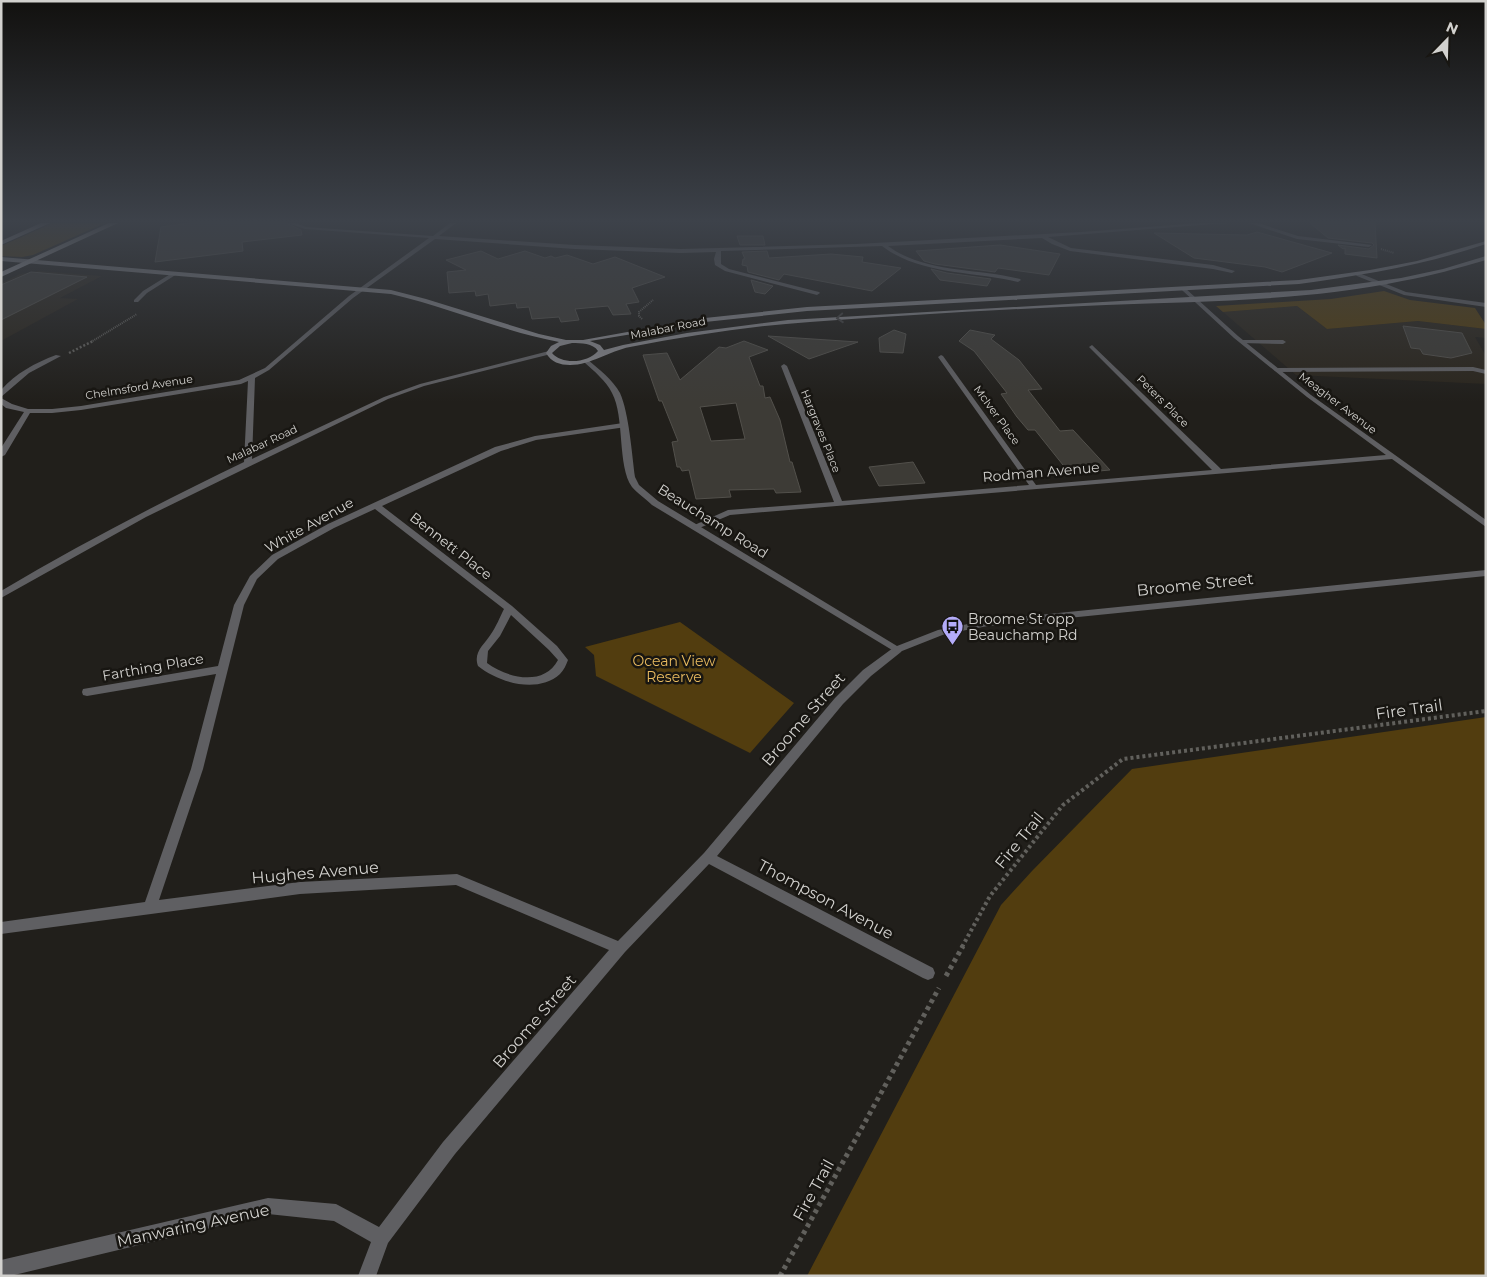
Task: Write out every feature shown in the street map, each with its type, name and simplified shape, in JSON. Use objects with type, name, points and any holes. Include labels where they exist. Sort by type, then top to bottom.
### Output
[{"type":"main road","points":[[276,283],[408,295],[538,336],[568,342]]},
{"type":"main road","name":"Malabar Road","points":[[568,342],[705,320],[780,312],[1291,283]]},
{"type":"main road","name":"Malabar Road","points":[[586,361],[599,354],[648,342],[780,322],[1278,294],[1377,283]]},
{"type":"main road","points":[[538,336],[549,343],[554,359],[561,362],[586,361]]},
{"type":"main road","points":[[583,341],[598,346],[601,351],[599,354]]},
{"type":"main road","points":[[550,351],[568,342]]},
{"type":"street","points":[[136,301],[144,292],[160,283]]},
{"type":"street","name":"Chelmsford Avenue","points":[[1,400],[9,406],[28,412],[81,408],[241,382],[267,369],[351,297],[373,283]]},
{"type":"street","points":[[774,283],[817,294]]},
{"type":"street","points":[[1377,283],[1418,296],[1486,305]]},
{"type":"street","name":"Meagher Avenue","points":[[1185,290],[1243,342],[1309,396],[1486,524]]},
{"type":"street","points":[[1243,342],[1283,342]]},
{"type":"street","name":"Peters Place","points":[[1092,347],[1218,471]]},
{"type":"street","name":"Malabar Road","points":[[1,595],[108,532],[386,398],[422,385],[550,351]]},
{"type":"street","points":[[1,395],[8,385],[28,371],[58,356]]},
{"type":"street","name":"McIver Place","points":[[940,357],[1034,487]]},
{"type":"street","name":"Beauchamp Road","points":[[586,361],[611,385],[620,401],[629,467],[636,486],[655,503],[898,650]]},
{"type":"street","name":"Hargraves Place","points":[[784,366],[839,504]]},
{"type":"street","points":[[1277,370],[1473,369],[1486,372]]},
{"type":"street","points":[[248,464],[252,378]]},
{"type":"street","points":[[1,454],[28,412]]},
{"type":"street","name":"White Avenue","points":[[150,906],[197,769],[239,605],[253,578],[275,557],[331,526],[475,459],[514,443],[564,433],[623,425]]},
{"type":"street","name":"Rodman Avenue","points":[[694,527],[728,513],[1393,457]]},
{"type":"street","name":"Bennett Place","points":[[376,505],[510,608],[553,648],[563,660],[561,670],[552,676],[536,680],[518,680],[493,672],[482,664],[483,650],[494,636],[510,608]]},
{"type":"street","name":"Broome Street","points":[[366,1276],[381,1238],[449,1148],[620,948],[708,857],[839,701],[868,673],[898,650],[919,639],[948,629],[988,623],[1486,573]]},
{"type":"street","name":"Farthing Place","points":[[87,692],[222,669]]},
{"type":"street","name":"Thompson Avenue","points":[[708,857],[928,972]]},
{"type":"street","name":"Hughes Avenue","points":[[1,928],[150,906],[300,888],[457,879],[620,948]]},
{"type":"street","name":"Manwaring Avenue","points":[[1,1269],[268,1206],[336,1214],[381,1238]]},
{"type":"path","points":[[58,356],[76,351],[139,312]]},
{"type":"path","name":"Fire Trail","points":[[780,1276],[990,896],[1063,805],[1123,759],[1486,711]]},
{"type":"shaded area","points":[[1,283],[89,283],[60,298],[78,299],[1,341]]},
{"type":"shaded area","points":[[1297,306],[1327,329],[1418,321],[1486,329],[1486,338],[1475,337],[1486,356],[1486,384],[1296,375],[1223,312]]},
{"type":"green space","points":[[1384,291],[1410,300],[1475,308],[1486,325],[1486,329],[1418,321],[1327,329],[1297,306],[1223,312],[1216,306],[1331,299]]},
{"type":"green space","name":"Ocean View Reserve","points":[[680,622],[794,703],[750,753],[596,676],[594,655],[585,647]]},
{"type":"green space","points":[[1486,717],[1486,1276],[807,1276],[1001,905],[1132,769]]},
{"type":"building","points":[[7,283],[76,283],[1,320],[1,285]]},
{"type":"building","points":[[448,283],[648,283],[632,288],[639,302],[626,304],[631,314],[613,315],[608,306],[575,309],[579,320],[561,322],[559,317],[532,319],[529,307],[517,308],[516,303],[490,306],[488,294],[476,296],[475,291],[449,293]]},
{"type":"building","points":[[752,283],[773,286],[765,294],[755,292]]},
{"type":"building","points":[[828,283],[883,283],[872,291]]},
{"type":"building","points":[[960,283],[989,283],[987,286]]},
{"type":"building","points":[[1403,326],[1462,333],[1472,353],[1451,358],[1423,354],[1420,349],[1411,348]]},
{"type":"building","points":[[894,330],[906,334],[903,353],[880,352],[879,338]]},
{"type":"building","points":[[970,330],[995,335],[991,339],[1019,360],[1042,389],[1028,390],[1060,431],[1073,430],[1110,470],[1076,473],[1074,470],[1067,470],[1035,430],[1028,430],[1017,417],[1001,394],[1007,393],[974,351],[959,341]]},
{"type":"building","points":[[768,336],[858,342],[809,359]]},
{"type":"building","points":[[744,341],[768,350],[749,357],[760,386],[763,386],[765,398],[770,397],[780,420],[790,462],[792,462],[801,492],[776,493],[774,489],[729,490],[731,497],[696,499],[689,470],[682,471],[680,467],[677,467],[672,442],[678,441],[662,401],[659,401],[643,355],[667,353],[680,380],[719,347],[726,348]],"holes":[[[736,403],[745,439],[711,441],[700,407]]]},
{"type":"building","points":[[913,462],[925,483],[879,486],[869,467]]},
{"type":"place","name":"Broome St opp Beauchamp Rd","points":[[952,646]]}]
